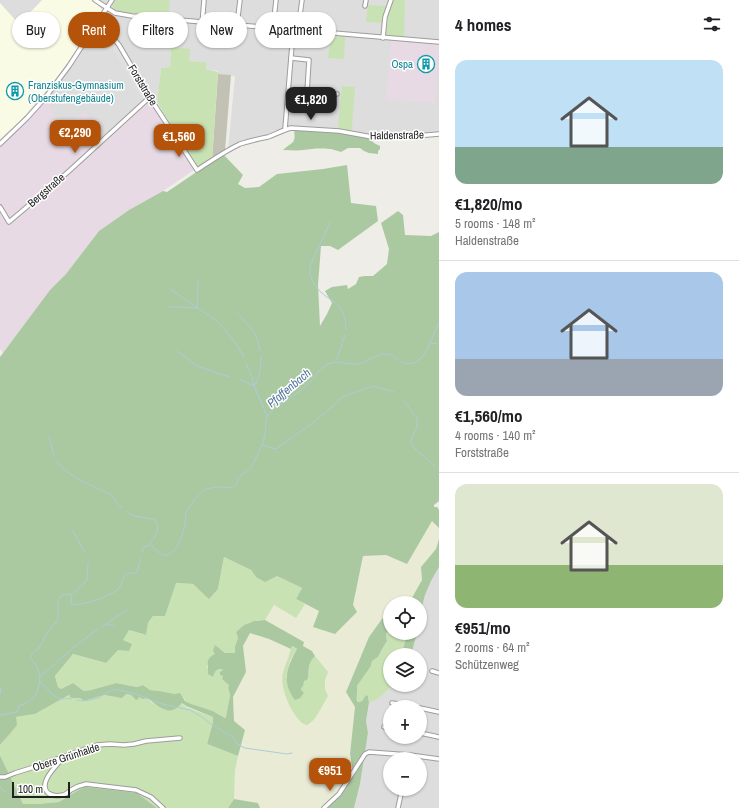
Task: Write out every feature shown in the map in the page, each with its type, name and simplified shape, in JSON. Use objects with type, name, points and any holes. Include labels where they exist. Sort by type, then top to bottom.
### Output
[{"type":"street","points":[[95,0],[115,13],[132,16],[196,21]]},
{"type":"street","points":[[104,12],[112,0]]},
{"type":"street","points":[[203,12],[204,0]]},
{"type":"street","points":[[239,12],[240,0]]},
{"type":"street","points":[[275,12],[276,0]]},
{"type":"street","points":[[300,12],[302,0]]},
{"type":"street","points":[[365,6],[366,0]]},
{"type":"street","points":[[383,38],[385,17],[391,0]]},
{"type":"street","points":[[336,34],[439,42]]},
{"type":"street","name":"Forststraße","points":[[120,47],[174,137],[197,170]]},
{"type":"street","points":[[0,144],[46,98],[81,48]]},
{"type":"street","points":[[285,129],[292,48]]},
{"type":"street","points":[[291,58],[309,60],[307,92],[337,94]]},
{"type":"street","name":"Bergstraße","points":[[0,208],[9,222],[150,98]]},
{"type":"street","name":"Haldenstraße","points":[[197,170],[228,150],[239,145],[291,128],[339,131],[372,137],[439,134]]},
{"type":"street","points":[[432,671],[439,672]]},
{"type":"street","points":[[427,709],[439,712]]},
{"type":"street","points":[[427,734],[439,737]]},
{"type":"street","name":"Obere Grünhalde","points":[[0,777],[5,777],[97,745],[124,745],[146,741],[180,738]]},
{"type":"street","points":[[324,808],[339,794],[352,772],[366,754],[369,752],[383,754]]},
{"type":"street","points":[[65,756],[51,771],[44,782],[45,788],[50,794],[54,796],[63,795],[79,786],[86,784],[136,790],[151,797],[163,808]]},
{"type":"street","points":[[427,758],[439,759]]},
{"type":"street","points":[[398,808],[401,796]]},
{"type":"shaded area","points":[[0,0],[439,0],[439,134],[372,137],[291,128],[228,150],[235,76],[218,74],[218,71],[206,69],[206,62],[189,61],[171,48],[170,67],[161,68],[157,102],[149,101],[102,139],[61,128],[0,144]]},
{"type":"shaded area","points":[[42,0],[92,0],[103,10],[102,12],[68,12],[68,48],[77,48],[55,81],[21,120],[0,139],[0,3],[12,16],[12,48],[60,48],[60,12],[30,12]]},
{"type":"shaded area","points":[[391,41],[439,45],[435,103],[386,99]]},
{"type":"shaded area","points":[[112,48],[119,48],[147,96],[142,100]]},
{"type":"shaded area","points":[[218,74],[231,75],[225,151],[212,160]]},
{"type":"shaded area","points":[[45,98],[61,128],[85,112],[102,139],[150,101],[194,170],[163,191],[129,210],[99,231],[66,274],[50,290],[3,353],[0,349],[0,144]]},
{"type":"shaded area","points":[[432,520],[439,528],[439,539],[436,549],[422,567],[422,580],[413,596],[383,596],[383,616],[369,637],[346,692],[355,707],[350,754],[353,772],[339,794],[324,808],[260,808],[258,803],[234,799],[235,770],[244,730],[234,721],[233,697],[246,672],[243,646],[250,633],[269,639],[291,649],[289,660],[283,673],[310,724],[328,696],[325,689],[325,680],[312,651],[303,646],[304,642],[265,620],[274,605],[296,617],[305,604],[319,611],[353,605],[363,556],[386,555],[407,564]]},
{"type":"shaded area","points":[[439,567],[439,808],[354,808],[360,784],[368,733],[366,721],[369,703],[378,699],[386,692],[427,692],[427,648],[413,648],[415,640],[427,640],[427,596],[425,595]]},
{"type":"green space","points":[[115,0],[170,0],[169,12],[128,13],[115,11],[112,6]]},
{"type":"green space","points":[[393,0],[405,0],[404,38],[388,36],[386,34],[388,15]]},
{"type":"green space","points":[[368,5],[387,6],[383,23],[366,22]]},
{"type":"green space","points":[[345,36],[344,59],[328,58],[329,48],[336,48],[336,37]]},
{"type":"green space","points":[[171,48],[180,48],[190,49],[189,61],[206,62],[206,69],[218,72],[212,160],[201,166],[196,166],[194,164],[157,102],[161,68],[170,67]]},
{"type":"green space","points":[[342,86],[355,87],[351,131],[338,129]]},
{"type":"green space","points":[[294,130],[337,132],[369,138],[380,146],[380,149],[378,154],[369,153],[360,148],[348,148],[341,152],[332,149],[283,150],[294,140]]},
{"type":"green space","points":[[223,154],[243,175],[238,184],[245,188],[259,187],[277,174],[347,165],[351,203],[376,206],[378,221],[338,250],[330,246],[321,246],[318,285],[320,326],[332,303],[325,291],[332,287],[347,285],[348,289],[356,284],[359,277],[373,276],[387,264],[389,249],[381,223],[398,211],[403,215],[405,235],[431,236],[439,232],[439,501],[434,505],[434,507],[437,507],[439,510],[439,528],[432,521],[407,564],[386,555],[363,556],[353,605],[357,612],[335,634],[313,627],[319,611],[296,599],[302,588],[277,576],[265,582],[256,577],[251,570],[224,557],[218,589],[209,599],[193,584],[176,583],[165,616],[153,616],[148,623],[146,635],[129,630],[123,640],[132,644],[129,651],[118,650],[106,663],[73,654],[55,676],[58,687],[61,689],[73,683],[84,691],[116,683],[137,687],[143,685],[150,690],[175,694],[180,693],[185,701],[213,711],[225,718],[230,695],[228,688],[229,685],[222,679],[223,676],[220,675],[220,672],[223,670],[222,669],[218,669],[214,673],[213,677],[208,674],[208,660],[215,654],[213,651],[215,645],[225,653],[235,653],[235,646],[238,638],[236,632],[244,625],[254,621],[265,620],[304,642],[303,646],[312,651],[315,656],[310,662],[307,680],[304,681],[301,688],[304,693],[300,698],[295,700],[288,687],[287,674],[290,662],[297,649],[292,646],[291,649],[269,639],[250,633],[243,646],[246,672],[233,697],[234,721],[245,730],[238,756],[207,744],[213,717],[182,703],[176,709],[168,710],[158,706],[147,698],[143,699],[139,697],[136,700],[131,695],[126,694],[122,698],[104,695],[84,701],[80,698],[71,698],[69,695],[35,714],[16,717],[17,725],[0,745],[0,357],[50,290],[66,274],[99,231],[129,210],[163,191],[167,192]]},
{"type":"green space","points":[[439,539],[439,567],[425,596],[413,596],[422,580],[421,567],[436,549]]},
{"type":"green space","points":[[224,557],[251,570],[256,577],[277,576],[302,588],[296,599],[305,604],[296,618],[274,605],[265,620],[253,622],[243,626],[236,632],[238,638],[235,646],[236,653],[225,653],[215,646],[215,654],[207,666],[213,676],[218,669],[222,669],[223,676],[229,685],[228,688],[230,695],[225,718],[213,711],[192,705],[184,698],[175,694],[150,690],[143,685],[137,687],[116,683],[84,691],[73,683],[61,689],[58,687],[55,676],[73,654],[106,663],[129,630],[145,635],[148,623],[153,616],[165,616],[175,583],[193,584],[209,598],[218,589]]},
{"type":"green space","points":[[383,617],[383,640],[387,641],[378,657],[372,661],[371,666],[357,686],[357,701],[362,701],[366,695],[368,696],[369,703],[366,721],[368,733],[360,784],[354,808],[324,808],[332,801],[353,772],[350,754],[355,707],[346,692],[369,637]]},
{"type":"green space","points":[[406,640],[403,648],[383,648],[383,692],[386,692],[378,699],[369,703],[368,696],[366,695],[362,701],[359,702],[357,700],[357,686],[371,666],[372,661],[378,657],[381,651],[387,641]]},
{"type":"green space","points":[[406,640],[415,640],[413,648],[403,648]]},
{"type":"green space","points":[[291,646],[297,649],[290,661],[286,677],[301,690],[309,670],[310,661],[315,656],[328,672],[325,680],[325,689],[328,696],[314,720],[307,725],[297,718],[284,692],[282,678],[290,654]]},
{"type":"green space","points":[[126,694],[131,695],[136,700],[139,696],[147,698],[151,702],[166,710],[181,703],[186,707],[213,717],[207,744],[238,756],[235,770],[234,799],[228,808],[157,808],[137,793],[77,791],[59,802],[23,804],[0,755],[0,745],[8,736],[16,717],[35,714],[69,695],[71,698],[80,698],[84,701],[104,695],[117,697]]},
{"type":"green space","points":[[0,755],[23,804],[59,802],[85,787],[137,793],[157,808],[0,808]]},
{"type":"green space","points":[[234,799],[258,803],[260,808],[228,808]]},
{"type":"waterway","points":[[330,222],[312,262],[310,272],[317,288],[336,303],[343,313],[346,330]]},
{"type":"waterway","points":[[169,307],[197,308],[198,280]]},
{"type":"waterway","points":[[170,289],[218,322],[235,342],[244,357]]},
{"type":"waterway","points":[[237,313],[255,334],[260,350]]},
{"type":"waterway","name":"Pfaffenbach","points":[[142,552],[144,547],[149,545],[165,555],[169,554],[175,549],[183,534],[186,513],[193,502],[203,491],[208,489],[231,487],[236,485],[238,482],[238,477],[249,470],[252,466],[265,435],[268,415],[277,406],[303,389],[323,367],[333,363],[360,364],[383,354],[390,354],[405,363],[418,361],[427,349],[439,323]]},
{"type":"waterway","points":[[336,361],[345,335]]},
{"type":"waterway","name":"Pfaffenbach","points":[[431,343],[437,344]]},
{"type":"waterway","points":[[177,351],[197,366],[229,377]]},
{"type":"waterway","points":[[239,379],[254,386],[259,376],[261,356]]},
{"type":"waterway","points":[[246,363],[267,416]]},
{"type":"waterway","points":[[262,445],[276,449],[314,422],[344,396],[373,386],[394,392]]},
{"type":"waterway","points":[[403,400],[417,418],[417,427],[410,442],[414,448],[435,466]]},
{"type":"waterway","points":[[49,436],[54,456]]},
{"type":"waterway","points":[[57,461],[73,476],[109,494],[122,508]]},
{"type":"waterway","points":[[127,512],[134,516],[156,521],[157,531],[155,537],[149,545]]},
{"type":"waterway","points":[[73,531],[85,553]]},
{"type":"waterway","name":"Pfaffenbach","points":[[0,715],[17,712],[19,706],[31,700],[35,696],[40,679],[39,671],[31,656],[38,649],[47,633],[57,621],[58,603],[61,596],[65,594],[72,595],[71,604],[75,605],[109,595],[120,587],[125,575],[137,572],[141,558]]},
{"type":"waterway","points":[[73,594],[87,580],[88,563]]},
{"type":"waterway","points":[[102,627],[128,609]]},
{"type":"waterway","points":[[107,624],[114,626]]},
{"type":"waterway","points":[[40,677],[73,648],[98,629]]},
{"type":"waterway","points":[[40,682],[58,698],[71,699]]},
{"type":"waterway","points":[[0,687],[0,694]]},
{"type":"waterway","points":[[77,700],[90,700],[98,698],[112,690],[120,690],[139,695],[162,704],[190,710],[233,737],[237,744],[245,748],[287,754],[292,753]]},
{"type":"waterway","points":[[0,786],[5,792]]},
{"type":"place","name":"Ospa","points":[[426,64]]},
{"type":"place","name":"Franziskus-Gymnasium (Oberstufengebäude)","points":[[15,91]]}]
